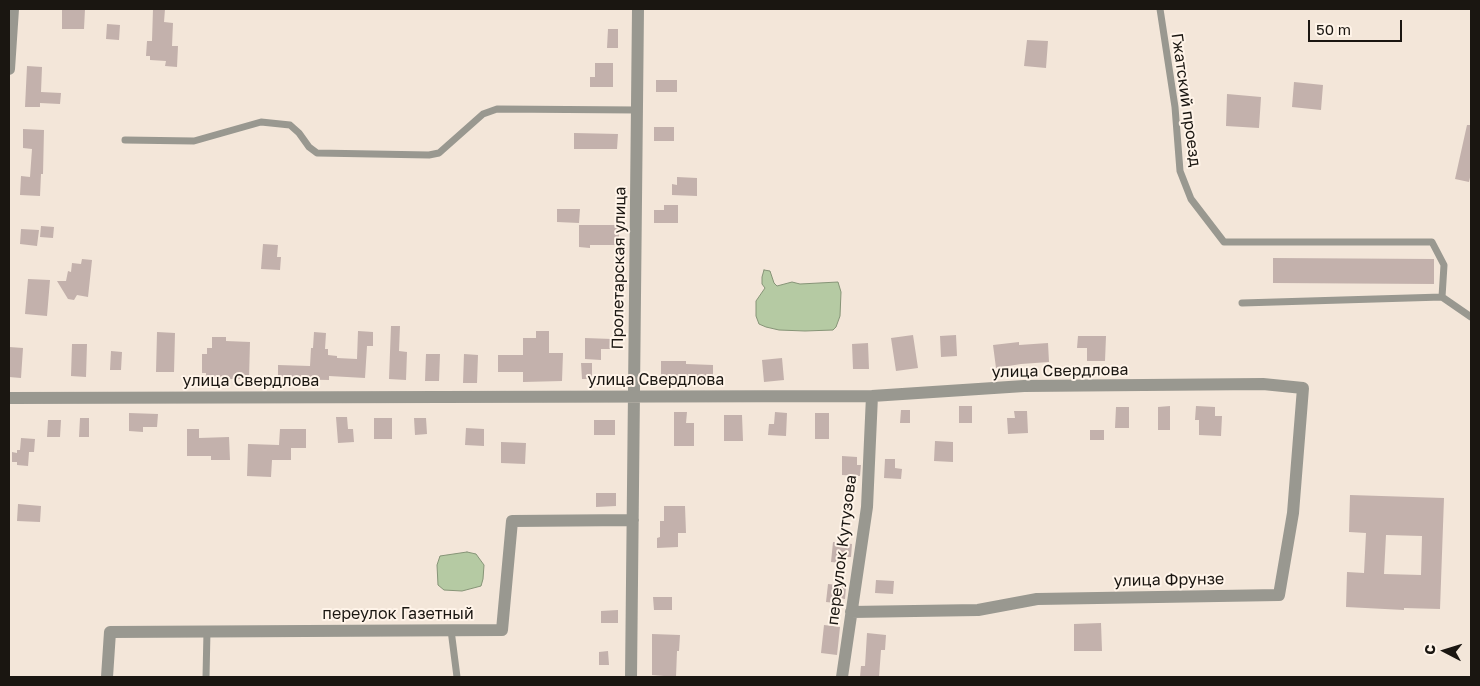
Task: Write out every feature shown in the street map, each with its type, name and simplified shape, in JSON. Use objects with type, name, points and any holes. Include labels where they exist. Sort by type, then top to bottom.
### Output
[{"type":"street","points":[[9,69],[13,9]]},
{"type":"street","name":"Пролетарская улица","points":[[632,677],[638,9]]},
{"type":"street","name":"улица Свердлова","points":[[9,398],[872,396],[1024,386],[1263,384],[1303,388]]},
{"type":"street","name":"улица Фрунзе","points":[[852,612],[978,610],[1037,599],[1279,595],[1293,513],[1303,388]]},
{"type":"street","name":"переулок Кутузова","points":[[842,677],[867,508],[872,396]]},
{"type":"street","name":"переулок Газетный","points":[[107,677],[110,632],[502,630],[512,521],[633,520]]},
{"type":"lane","name":"Гжатский проезд","points":[[1160,9],[1175,107],[1180,171],[1191,199],[1224,242],[1432,242],[1444,265],[1442,297]]},
{"type":"lane","points":[[125,140],[194,141],[261,122],[290,125],[299,132],[309,147],[317,152],[429,155],[438,152],[483,114],[497,109],[637,110]]},
{"type":"lane","points":[[1242,303],[1442,297],[1471,318]]},
{"type":"lane","points":[[451,630],[457,677]]},
{"type":"lane","points":[[206,677],[207,631]]},
{"type":"shaded area","points":[[764,270],[770,271],[777,286],[792,282],[800,284],[838,282],[841,292],[840,316],[836,327],[833,330],[779,330],[759,324],[756,316],[756,301],[765,288],[762,284]]},
{"type":"shaded area","points":[[467,552],[476,554],[484,565],[481,586],[462,591],[444,590],[438,585],[437,565],[440,556]]},
{"type":"building","points":[[62,9],[85,9],[84,29],[62,29]]},
{"type":"building","points":[[153,9],[165,9],[164,22],[173,23],[172,46],[178,46],[177,67],[165,66],[166,61],[150,60],[150,56],[146,56],[147,41],[152,41]]},
{"type":"building","points":[[107,24],[120,25],[119,40],[106,39]]},
{"type":"building","points":[[608,29],[618,29],[618,48],[607,48]]},
{"type":"building","points":[[1027,40],[1048,41],[1046,68],[1024,66]]},
{"type":"building","points":[[595,63],[613,63],[613,87],[590,87],[590,77],[595,77]]},
{"type":"building","points":[[27,66],[42,67],[41,92],[61,93],[60,104],[40,103],[40,107],[25,107]]},
{"type":"building","points":[[656,80],[677,80],[677,92],[656,92]]},
{"type":"building","points":[[1294,82],[1323,85],[1321,110],[1292,107]]},
{"type":"building","points":[[1227,94],[1261,97],[1259,128],[1226,126]]},
{"type":"building","points":[[1467,125],[1471,125],[1471,173],[1469,182],[1455,179]]},
{"type":"building","points":[[654,127],[674,127],[674,141],[654,141]]},
{"type":"building","points":[[23,129],[44,130],[43,174],[41,174],[40,196],[20,195],[21,176],[30,177],[32,149],[23,148]]},
{"type":"building","points":[[574,133],[618,134],[617,149],[574,149]]},
{"type":"building","points":[[677,177],[697,178],[697,196],[672,195],[672,184],[677,185]]},
{"type":"building","points":[[664,205],[678,205],[678,223],[654,223],[654,210],[664,210]]},
{"type":"building","points":[[557,209],[580,209],[579,223],[557,222]]},
{"type":"building","points":[[579,225],[619,225],[619,245],[590,245],[590,248],[579,247]]},
{"type":"building","points":[[41,226],[54,227],[53,238],[40,237]]},
{"type":"building","points":[[21,229],[39,230],[37,246],[20,244]]},
{"type":"building","points":[[263,244],[278,245],[277,257],[281,257],[280,270],[261,269]]},
{"type":"building","points":[[1273,258],[1434,259],[1434,284],[1273,283]]},
{"type":"building","points":[[82,259],[92,260],[88,297],[77,295],[74,300],[68,299],[57,281],[66,281],[68,271],[71,272],[72,263],[81,264]]},
{"type":"building","points":[[28,279],[50,280],[47,316],[25,314]]},
{"type":"building","points":[[391,326],[400,326],[399,351],[407,352],[406,380],[389,379]]},
{"type":"building","points":[[358,331],[373,332],[373,346],[367,346],[365,378],[329,376],[329,380],[278,379],[278,365],[310,366],[314,332],[326,333],[325,349],[328,349],[328,355],[337,356],[337,358],[357,359]]},
{"type":"building","points":[[536,331],[549,331],[549,353],[563,353],[562,381],[523,382],[523,372],[498,372],[498,355],[523,355],[523,338],[536,338]]},
{"type":"building","points":[[157,332],[175,333],[174,372],[156,372]]},
{"type":"building","points":[[913,335],[918,368],[896,371],[891,338]]},
{"type":"building","points":[[956,335],[957,356],[941,357],[940,336]]},
{"type":"building","points":[[1078,336],[1106,336],[1105,361],[1087,361],[1087,348],[1077,348]]},
{"type":"building","points":[[212,337],[226,337],[226,341],[250,342],[249,379],[206,379],[206,373],[202,373],[202,354],[207,354],[207,348],[212,348]]},
{"type":"building","points":[[585,338],[612,339],[612,349],[601,349],[601,360],[585,359]]},
{"type":"building","points":[[1019,342],[1019,345],[1048,343],[1049,362],[996,368],[993,345]]},
{"type":"building","points":[[868,343],[869,369],[853,369],[852,344]]},
{"type":"building","points":[[72,344],[87,344],[86,377],[71,376]]},
{"type":"building","points":[[9,347],[23,348],[21,378],[9,377]]},
{"type":"building","points":[[111,351],[122,352],[121,370],[110,370]]},
{"type":"building","points":[[426,354],[440,354],[439,381],[425,381]]},
{"type":"building","points":[[464,354],[478,355],[477,383],[463,383]]},
{"type":"building","points":[[782,358],[784,380],[764,382],[762,360]]},
{"type":"building","points":[[661,361],[686,361],[686,364],[713,365],[713,384],[695,384],[695,380],[661,380]]},
{"type":"building","points":[[581,363],[592,363],[592,379],[582,379]]},
{"type":"building","points":[[959,406],[972,406],[972,423],[959,423]]},
{"type":"building","points":[[1170,406],[1170,430],[1158,430],[1158,407]]},
{"type":"building","points":[[1196,406],[1215,407],[1215,416],[1222,416],[1221,436],[1199,435],[1199,420],[1195,420]]},
{"type":"building","points":[[1116,407],[1129,407],[1129,428],[1115,428]]},
{"type":"building","points":[[901,410],[910,410],[910,423],[900,423]]},
{"type":"building","points":[[1014,411],[1027,411],[1028,433],[1008,434],[1007,418],[1015,418]]},
{"type":"building","points":[[674,412],[687,412],[686,423],[694,423],[694,446],[674,446]]},
{"type":"building","points":[[775,412],[787,413],[786,436],[768,435],[769,424],[774,424]]},
{"type":"building","points":[[129,413],[158,414],[157,427],[143,427],[143,432],[129,431]]},
{"type":"building","points":[[815,413],[829,413],[829,439],[815,439]]},
{"type":"building","points":[[724,415],[742,415],[743,441],[724,441]]},
{"type":"building","points":[[336,417],[347,417],[348,429],[353,429],[354,442],[338,443]]},
{"type":"building","points":[[80,418],[89,418],[89,437],[79,437]]},
{"type":"building","points":[[374,418],[392,418],[392,439],[374,439]]},
{"type":"building","points":[[414,418],[426,418],[427,434],[415,435]]},
{"type":"building","points":[[48,420],[61,420],[60,437],[47,437]]},
{"type":"building","points":[[594,420],[615,420],[615,435],[594,435]]},
{"type":"building","points":[[466,428],[484,429],[484,446],[465,445]]},
{"type":"building","points":[[187,429],[199,429],[199,438],[229,437],[230,460],[211,460],[211,456],[187,456]]},
{"type":"building","points":[[280,429],[306,429],[306,448],[291,448],[291,460],[272,460],[271,477],[247,476],[248,444],[279,445]]},
{"type":"building","points":[[1090,430],[1104,430],[1104,440],[1090,440]]},
{"type":"building","points":[[21,438],[35,439],[34,452],[29,452],[28,466],[17,465],[17,462],[12,462],[12,452],[17,453],[17,450],[20,450]]},
{"type":"building","points":[[935,441],[953,442],[953,462],[934,461]]},
{"type":"building","points":[[501,442],[526,443],[525,464],[501,463]]},
{"type":"building","points":[[842,456],[857,457],[857,465],[861,465],[860,476],[842,475]]},
{"type":"building","points":[[885,459],[895,459],[895,468],[902,469],[901,479],[884,478]]},
{"type":"building","points":[[596,493],[616,493],[616,506],[596,507]]},
{"type":"building","points":[[1350,495],[1444,498],[1440,609],[1404,608],[1404,610],[1346,607],[1347,572],[1364,573],[1366,533],[1349,532]],"holes":[[[1386,535],[1422,536],[1421,575],[1384,574]]]},
{"type":"building","points":[[18,504],[41,506],[40,522],[17,521]]},
{"type":"building","points":[[664,506],[685,506],[686,533],[678,533],[678,547],[657,548],[657,538],[660,537],[660,521],[664,521]]},
{"type":"building","points":[[833,542],[852,544],[851,557],[842,557],[842,563],[831,562]]},
{"type":"building","points":[[876,580],[894,581],[893,594],[875,593]]},
{"type":"building","points":[[828,584],[846,586],[845,599],[837,598],[836,603],[826,602]]},
{"type":"building","points":[[653,597],[672,597],[672,610],[654,610]]},
{"type":"building","points":[[618,610],[618,623],[601,623],[601,611]]},
{"type":"building","points":[[1101,623],[1102,651],[1074,651],[1074,624]]},
{"type":"building","points":[[824,625],[840,627],[837,655],[821,653]]},
{"type":"building","points":[[867,633],[886,635],[885,650],[881,650],[879,677],[860,677],[861,666],[865,666]]},
{"type":"building","points":[[652,634],[680,635],[676,677],[652,675]]},
{"type":"building","points":[[608,651],[609,665],[599,665],[599,652]]}]
